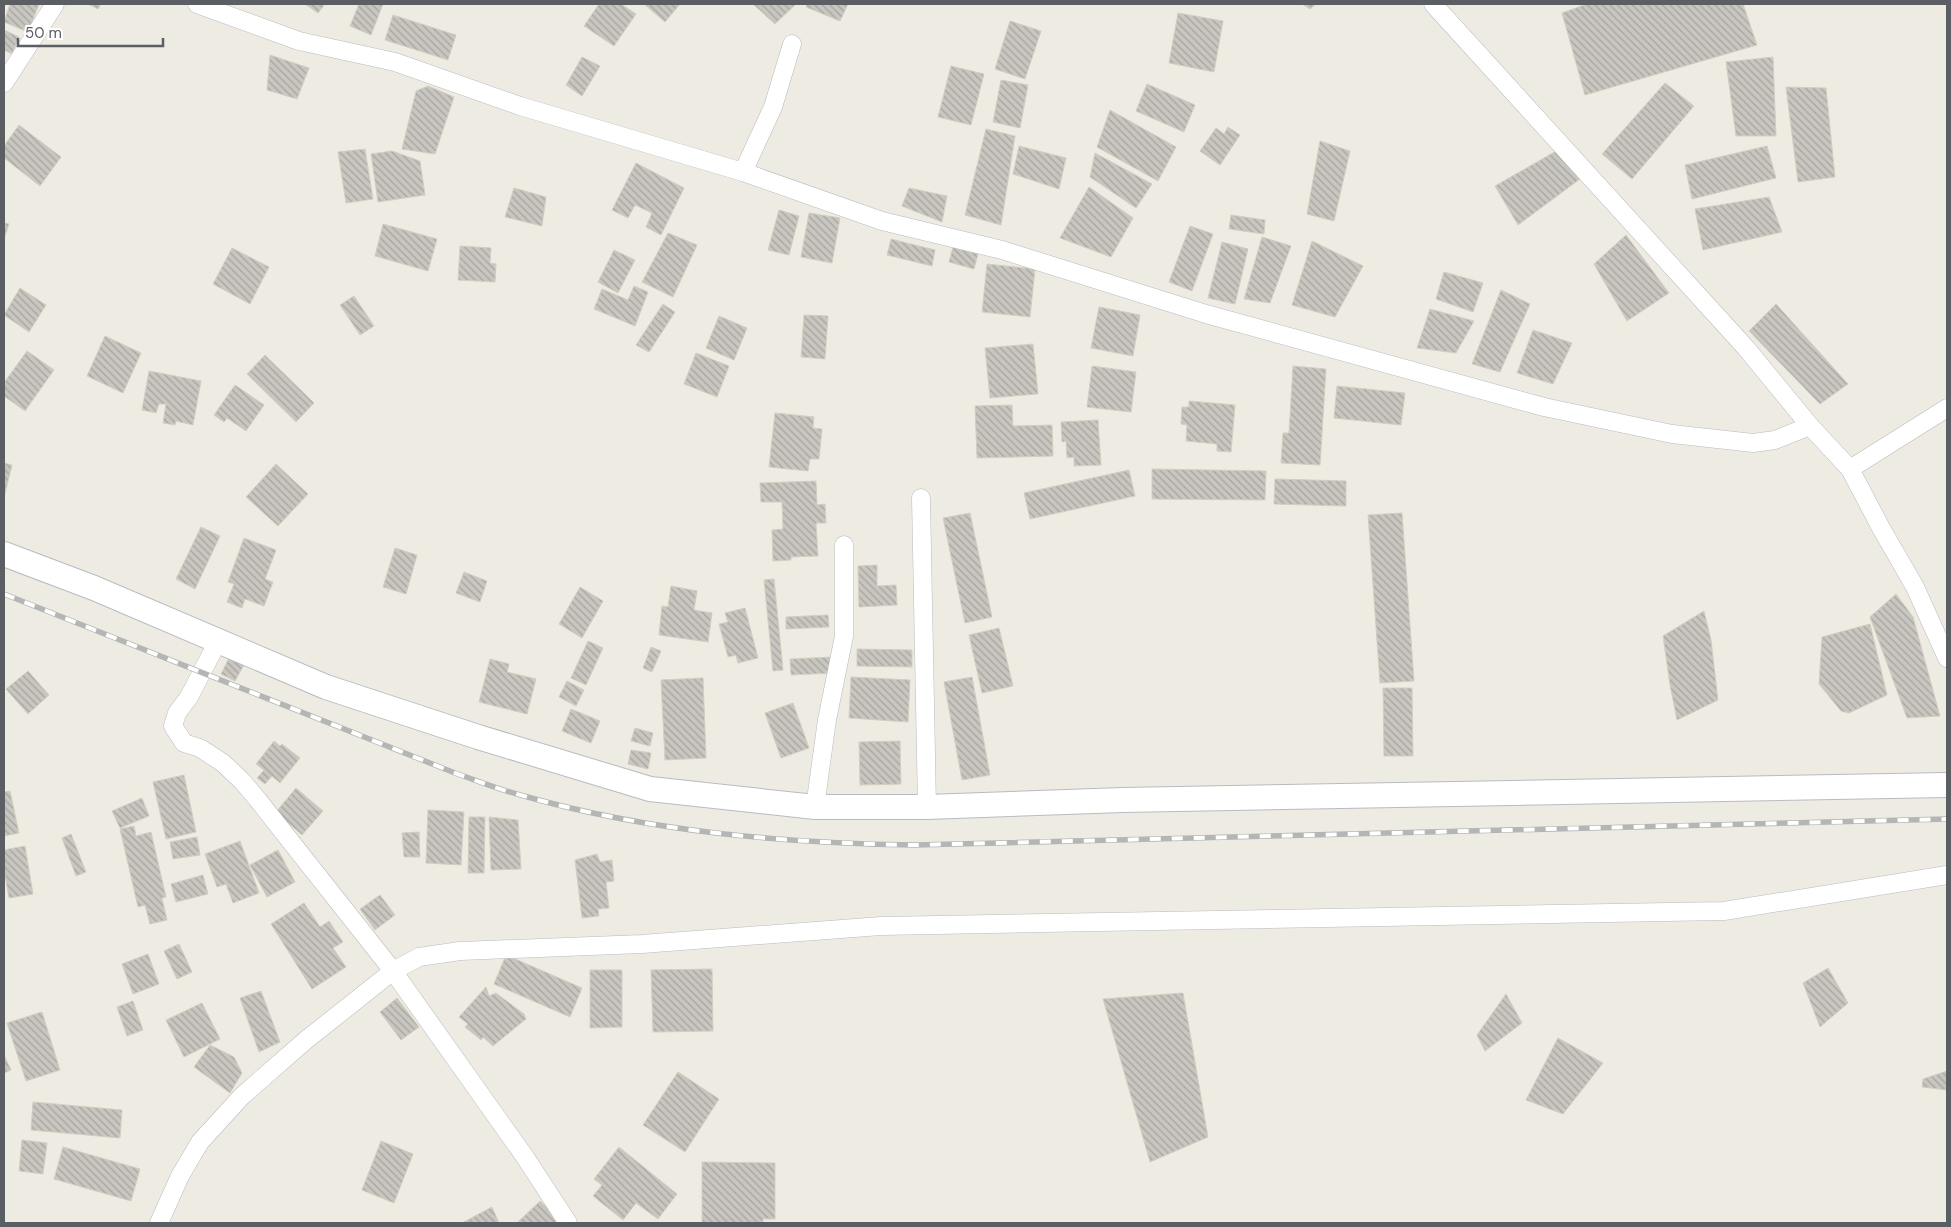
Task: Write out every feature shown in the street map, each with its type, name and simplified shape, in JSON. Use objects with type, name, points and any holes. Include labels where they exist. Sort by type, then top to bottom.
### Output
[{"type":"street","points":[[4,82],[55,4]]},
{"type":"street","points":[[197,4],[299,41],[395,62],[520,106],[743,172],[882,220],[1002,250],[1206,314],[1544,407],[1672,434],[1752,443],[1775,440],[1810,426]]},
{"type":"street","points":[[1433,4],[1746,348],[1810,426],[1850,469],[1915,587],[1947,658]]},
{"type":"street","points":[[743,172],[773,108],[792,44]]},
{"type":"street","points":[[1850,469],[1947,408]]},
{"type":"street","points":[[921,498],[927,807]]},
{"type":"street","points":[[815,807],[827,720],[844,636],[844,545]]},
{"type":"street","points":[[4,554],[94,588],[326,687],[478,737],[650,789],[815,807],[927,807],[1133,800],[1947,785]]},
{"type":"street","points":[[218,641],[189,697],[177,713],[174,726],[184,743],[200,748],[223,763],[242,781],[393,971],[525,1157],[568,1223]]},
{"type":"street","points":[[159,1223],[180,1176],[200,1142],[242,1096],[306,1040],[393,971],[419,957],[460,951],[642,944],[881,926],[1724,910],[1947,874]]},
{"type":"building","points":[[10,4],[39,4],[28,32],[4,22]]},
{"type":"building","points":[[88,4],[101,4],[98,9]]},
{"type":"building","points":[[305,4],[325,4],[318,13]]},
{"type":"building","points":[[359,4],[383,4],[371,35],[350,26]]},
{"type":"building","points":[[599,4],[621,4],[636,14],[614,46],[584,26]]},
{"type":"building","points":[[644,4],[680,4],[665,22]]},
{"type":"building","points":[[753,4],[796,4],[775,24]]},
{"type":"building","points":[[807,4],[848,4],[840,21],[806,7]]},
{"type":"building","points":[[1302,4],[1316,4],[1310,9]]},
{"type":"building","points":[[1587,4],[1743,4],[1757,45],[1585,95],[1562,13]]},
{"type":"building","points":[[1178,13],[1223,21],[1214,72],[1169,63]]},
{"type":"building","points":[[393,15],[456,35],[448,60],[385,40]]},
{"type":"building","points":[[1010,21],[1041,31],[1025,79],[995,69]]},
{"type":"building","points":[[4,30],[19,37],[12,54],[4,50]]},
{"type":"building","points":[[270,55],[309,68],[297,99],[267,90]]},
{"type":"building","points":[[582,57],[600,66],[582,96],[566,85]]},
{"type":"building","points":[[1773,57],[1776,136],[1736,136],[1726,62]]},
{"type":"building","points":[[951,66],[984,74],[971,125],[938,117]]},
{"type":"building","points":[[1001,80],[1028,85],[1020,128],[993,122]]},
{"type":"building","points":[[1665,83],[1694,106],[1632,179],[1602,154]]},
{"type":"building","points":[[1147,84],[1195,105],[1184,132],[1136,111]]},
{"type":"building","points":[[428,86],[454,97],[435,154],[402,149],[416,91]]},
{"type":"building","points":[[1786,87],[1826,88],[1835,177],[1798,182]]},
{"type":"building","points":[[1110,110],[1176,147],[1158,181],[1097,147]]},
{"type":"building","points":[[19,125],[61,157],[40,186],[4,158],[4,146]]},
{"type":"building","points":[[1228,127],[1240,135],[1220,165],[1200,151],[1216,128],[1224,134]]},
{"type":"building","points":[[986,129],[1015,136],[1001,225],[965,215]]},
{"type":"building","points":[[1320,141],[1350,151],[1334,221],[1307,214]]},
{"type":"building","points":[[1019,146],[1066,158],[1059,189],[1013,174]]},
{"type":"building","points":[[1767,146],[1776,178],[1692,199],[1685,165]]},
{"type":"building","points":[[365,149],[373,199],[346,203],[338,152]]},
{"type":"building","points":[[1558,150],[1580,179],[1518,225],[1495,186]]},
{"type":"building","points":[[392,151],[420,161],[425,195],[378,202],[371,154]]},
{"type":"building","points":[[1095,153],[1152,184],[1136,208],[1090,177]]},
{"type":"building","points":[[636,163],[684,188],[661,235],[646,227],[652,213],[635,205],[628,218],[612,210]]},
{"type":"building","points":[[1089,187],[1133,218],[1111,257],[1060,238]]},
{"type":"building","points":[[514,188],[546,197],[542,226],[505,217]]},
{"type":"building","points":[[909,188],[947,196],[942,222],[902,206]]},
{"type":"building","points":[[1769,197],[1782,232],[1703,250],[1695,209]]},
{"type":"building","points":[[779,210],[799,216],[789,255],[768,250]]},
{"type":"building","points":[[809,213],[840,218],[832,263],[801,257]]},
{"type":"building","points":[[1231,215],[1265,220],[1264,234],[1229,229]]},
{"type":"building","points":[[4,223],[9,224],[4,239]]},
{"type":"building","points":[[383,224],[437,239],[428,271],[375,256]]},
{"type":"building","points":[[1190,226],[1213,234],[1192,291],[1169,282]]},
{"type":"building","points":[[668,233],[697,245],[673,297],[642,282]]},
{"type":"building","points":[[1626,235],[1669,293],[1627,321],[1594,264]]},
{"type":"building","points":[[1262,237],[1291,246],[1270,303],[1244,299]]},
{"type":"building","points":[[891,239],[935,250],[932,266],[887,255]]},
{"type":"building","points":[[1312,241],[1363,266],[1335,317],[1292,305]]},
{"type":"building","points":[[1222,242],[1248,249],[1235,304],[1208,298]]},
{"type":"building","points":[[460,246],[491,248],[490,263],[496,264],[495,282],[458,280]]},
{"type":"building","points":[[953,247],[978,254],[974,269],[949,262]]},
{"type":"building","points":[[232,248],[269,267],[250,304],[213,284]]},
{"type":"building","points":[[614,250],[635,260],[618,293],[598,282]]},
{"type":"building","points":[[987,264],[1035,269],[1030,317],[982,312]]},
{"type":"building","points":[[1444,272],[1483,283],[1473,312],[1436,299]]},
{"type":"building","points":[[634,286],[648,292],[635,326],[594,309],[602,289],[628,300]]},
{"type":"building","points":[[20,288],[46,305],[29,332],[4,315]]},
{"type":"building","points":[[1501,290],[1530,304],[1500,372],[1472,364]]},
{"type":"building","points":[[354,296],[374,326],[360,335],[340,305]]},
{"type":"building","points":[[663,304],[675,312],[649,352],[636,345]]},
{"type":"building","points":[[1776,304],[1848,384],[1820,404],[1749,331]]},
{"type":"building","points":[[1099,307],[1140,315],[1133,356],[1091,348]]},
{"type":"building","points":[[1430,309],[1474,321],[1456,353],[1417,348]]},
{"type":"building","points":[[804,315],[828,316],[825,359],[801,357]]},
{"type":"building","points":[[719,316],[747,328],[734,360],[706,348]]},
{"type":"building","points":[[1533,330],[1572,343],[1553,384],[1517,373]]},
{"type":"building","points":[[105,336],[141,353],[123,393],[87,376]]},
{"type":"building","points":[[1033,344],[1038,394],[990,398],[985,348]]},
{"type":"building","points":[[27,351],[54,370],[25,411],[4,396],[4,383]]},
{"type":"building","points":[[696,353],[729,366],[717,397],[684,384]]},
{"type":"building","points":[[265,355],[314,403],[296,422],[247,374]]},
{"type":"building","points":[[1092,366],[1136,372],[1131,412],[1087,407]]},
{"type":"building","points":[[1293,366],[1326,369],[1320,465],[1281,463],[1283,433],[1289,433]]},
{"type":"building","points":[[149,371],[201,381],[193,425],[176,421],[175,425],[163,423],[166,404],[159,404],[156,413],[142,410]]},
{"type":"building","points":[[235,385],[264,405],[246,431],[227,418],[224,422],[214,415]]},
{"type":"building","points":[[1337,386],[1405,393],[1401,425],[1334,418]]},
{"type":"building","points":[[1189,401],[1235,405],[1231,452],[1217,451],[1217,444],[1186,441],[1187,425],[1181,424],[1182,407],[1189,407]]},
{"type":"building","points":[[1012,405],[1013,426],[1052,425],[1053,456],[977,458],[975,406]]},
{"type":"building","points":[[775,413],[814,417],[813,428],[822,429],[819,459],[810,459],[808,471],[769,467]]},
{"type":"building","points":[[1098,420],[1101,465],[1074,466],[1074,457],[1067,458],[1066,441],[1062,442],[1061,422]]},
{"type":"building","points":[[4,463],[12,465],[4,497]]},
{"type":"building","points":[[276,464],[308,494],[278,526],[246,497]]},
{"type":"building","points":[[1152,469],[1266,471],[1265,500],[1152,499]]},
{"type":"building","points":[[1129,470],[1135,496],[1030,519],[1024,493]]},
{"type":"building","points":[[1275,479],[1346,481],[1346,506],[1274,504]]},
{"type":"building","points":[[816,481],[817,505],[825,504],[826,523],[816,523],[818,556],[791,557],[791,560],[773,561],[772,530],[783,529],[782,502],[761,502],[760,483]]},
{"type":"building","points":[[970,513],[992,617],[965,623],[943,518]]},
{"type":"building","points":[[1402,513],[1414,681],[1380,683],[1368,515]]},
{"type":"building","points":[[201,527],[220,536],[195,589],[176,579]]},
{"type":"building","points":[[244,538],[276,550],[265,579],[273,582],[264,606],[245,599],[242,608],[227,602],[234,584],[228,582]]},
{"type":"building","points":[[395,548],[417,555],[406,594],[383,587]]},
{"type":"building","points":[[877,565],[877,586],[896,585],[897,605],[859,607],[858,566]]},
{"type":"building","points":[[464,572],[487,581],[480,602],[456,593]]},
{"type":"building","points":[[774,579],[783,670],[773,671],[764,580]]},
{"type":"building","points":[[671,586],[697,591],[694,610],[712,613],[708,642],[659,635],[662,606],[668,607]]},
{"type":"building","points":[[580,587],[603,601],[582,638],[559,624]]},
{"type":"building","points":[[1896,594],[1913,617],[1940,716],[1907,718],[1870,617]]},
{"type":"building","points":[[745,608],[758,658],[738,663],[736,655],[728,657],[719,624],[728,622],[725,613]]},
{"type":"building","points":[[1704,611],[1711,640],[1718,700],[1677,720],[1663,636]]},
{"type":"building","points":[[828,615],[829,627],[786,629],[786,617]]},
{"type":"building","points":[[1870,624],[1887,695],[1849,713],[1841,711],[1819,684],[1822,637]]},
{"type":"building","points":[[999,628],[1013,686],[982,693],[969,635]]},
{"type":"building","points":[[588,641],[603,648],[586,685],[571,678]]},
{"type":"building","points":[[651,647],[661,651],[652,672],[643,668]]},
{"type":"building","points":[[857,649],[912,650],[912,667],[857,666]]},
{"type":"building","points":[[230,656],[245,663],[235,681],[221,674]]},
{"type":"building","points":[[833,657],[833,673],[791,675],[790,659]]},
{"type":"building","points":[[490,659],[509,664],[507,672],[536,679],[527,714],[479,702]]},
{"type":"building","points":[[28,671],[49,695],[28,714],[6,689]]},
{"type":"building","points":[[851,677],[910,680],[908,722],[849,718]]},
{"type":"building","points":[[972,677],[990,775],[962,780],[944,682]]},
{"type":"building","points":[[703,678],[706,758],[665,760],[661,680]]},
{"type":"building","points":[[567,681],[584,690],[576,706],[559,697]]},
{"type":"building","points":[[1383,688],[1412,688],[1413,756],[1384,756]]},
{"type":"building","points":[[793,703],[809,748],[781,758],[765,713]]},
{"type":"building","points":[[571,709],[600,721],[591,743],[562,731]]},
{"type":"building","points":[[635,728],[653,733],[650,746],[631,741]]},
{"type":"building","points":[[274,741],[280,746],[282,744],[300,758],[280,783],[272,776],[265,784],[257,778],[264,770],[256,764]]},
{"type":"building","points":[[900,741],[901,784],[860,785],[859,742]]},
{"type":"building","points":[[631,750],[651,753],[648,769],[628,764]]},
{"type":"building","points":[[184,775],[196,832],[166,839],[153,782]]},
{"type":"building","points":[[296,788],[323,811],[302,835],[276,812]]},
{"type":"building","points":[[10,791],[19,833],[4,836],[4,792]]},
{"type":"building","points":[[142,798],[149,816],[120,828],[112,811]]},
{"type":"building","points":[[428,810],[464,812],[461,865],[426,863]]},
{"type":"building","points":[[469,817],[485,817],[484,873],[468,873]]},
{"type":"building","points":[[489,817],[518,820],[521,869],[491,870]]},
{"type":"building","points":[[134,826],[136,836],[151,832],[166,897],[162,898],[167,920],[150,924],[145,905],[138,907],[120,829]]},
{"type":"building","points":[[419,832],[420,857],[404,857],[402,833]]},
{"type":"building","points":[[71,834],[86,872],[76,876],[62,838]]},
{"type":"building","points":[[197,837],[200,855],[173,859],[170,842]]},
{"type":"building","points":[[240,841],[259,893],[233,903],[226,884],[217,887],[205,854]]},
{"type":"building","points":[[25,846],[33,894],[9,898],[4,869],[4,850]]},
{"type":"building","points":[[278,850],[295,882],[267,897],[250,865]]},
{"type":"building","points":[[597,854],[600,862],[612,860],[614,881],[606,882],[609,908],[598,909],[599,916],[582,918],[575,860]]},
{"type":"building","points":[[203,875],[208,894],[176,902],[171,884]]},
{"type":"building","points":[[380,895],[395,915],[375,930],[360,909]]},
{"type":"building","points":[[304,903],[320,927],[329,921],[343,942],[333,948],[346,967],[312,989],[271,924]]},
{"type":"building","points":[[179,944],[192,972],[177,979],[164,951]]},
{"type":"building","points":[[148,954],[159,984],[133,994],[122,964]]},
{"type":"building","points":[[506,955],[582,988],[570,1017],[494,984]]},
{"type":"building","points":[[1828,968],[1848,1003],[1820,1027],[1803,983]]},
{"type":"building","points":[[712,969],[713,1031],[653,1032],[651,970]]},
{"type":"building","points":[[590,970],[622,970],[622,1027],[590,1028]]},
{"type":"building","points":[[486,987],[489,996],[496,993],[524,1014],[526,1019],[493,1046],[483,1037],[481,1040],[465,1027],[468,1024],[459,1017]]},
{"type":"building","points":[[261,991],[280,1042],[259,1052],[240,998]]},
{"type":"building","points":[[1183,993],[1208,1137],[1150,1162],[1103,999]]},
{"type":"building","points":[[1506,994],[1522,1023],[1485,1051],[1477,1035]]},
{"type":"building","points":[[397,998],[419,1027],[401,1040],[380,1012]]},
{"type":"building","points":[[133,1001],[143,1030],[127,1036],[117,1007]]},
{"type":"building","points":[[202,1003],[220,1039],[184,1057],[166,1020]]},
{"type":"building","points":[[42,1012],[60,1070],[26,1081],[7,1023]]},
{"type":"building","points":[[1558,1038],[1603,1063],[1563,1114],[1526,1100]]},
{"type":"building","points":[[210,1045],[234,1057],[242,1073],[230,1093],[194,1067]]},
{"type":"building","points":[[4,1055],[11,1070],[4,1073]]},
{"type":"building","points":[[1947,1071],[1947,1090],[1922,1087],[1923,1079]]},
{"type":"building","points":[[678,1072],[719,1099],[685,1152],[643,1125]]},
{"type":"building","points":[[33,1102],[122,1110],[120,1138],[31,1130]]},
{"type":"building","points":[[22,1140],[47,1143],[43,1174],[19,1171]]},
{"type":"building","points":[[381,1141],[413,1154],[394,1203],[362,1190]]},
{"type":"building","points":[[63,1147],[140,1169],[131,1201],[54,1179]]},
{"type":"building","points":[[619,1147],[677,1194],[658,1219],[636,1203],[623,1220],[593,1196],[602,1185],[594,1179]]},
{"type":"building","points":[[702,1162],[775,1163],[775,1219],[763,1219],[763,1223],[702,1223]]},
{"type":"building","points":[[540,1201],[555,1215],[560,1223],[517,1223]]},
{"type":"building","points":[[492,1207],[499,1223],[462,1223]]},
{"type":"railway","points":[[4,594],[455,773],[515,794],[620,819],[718,833],[816,842],[915,845],[1947,819]]}]
